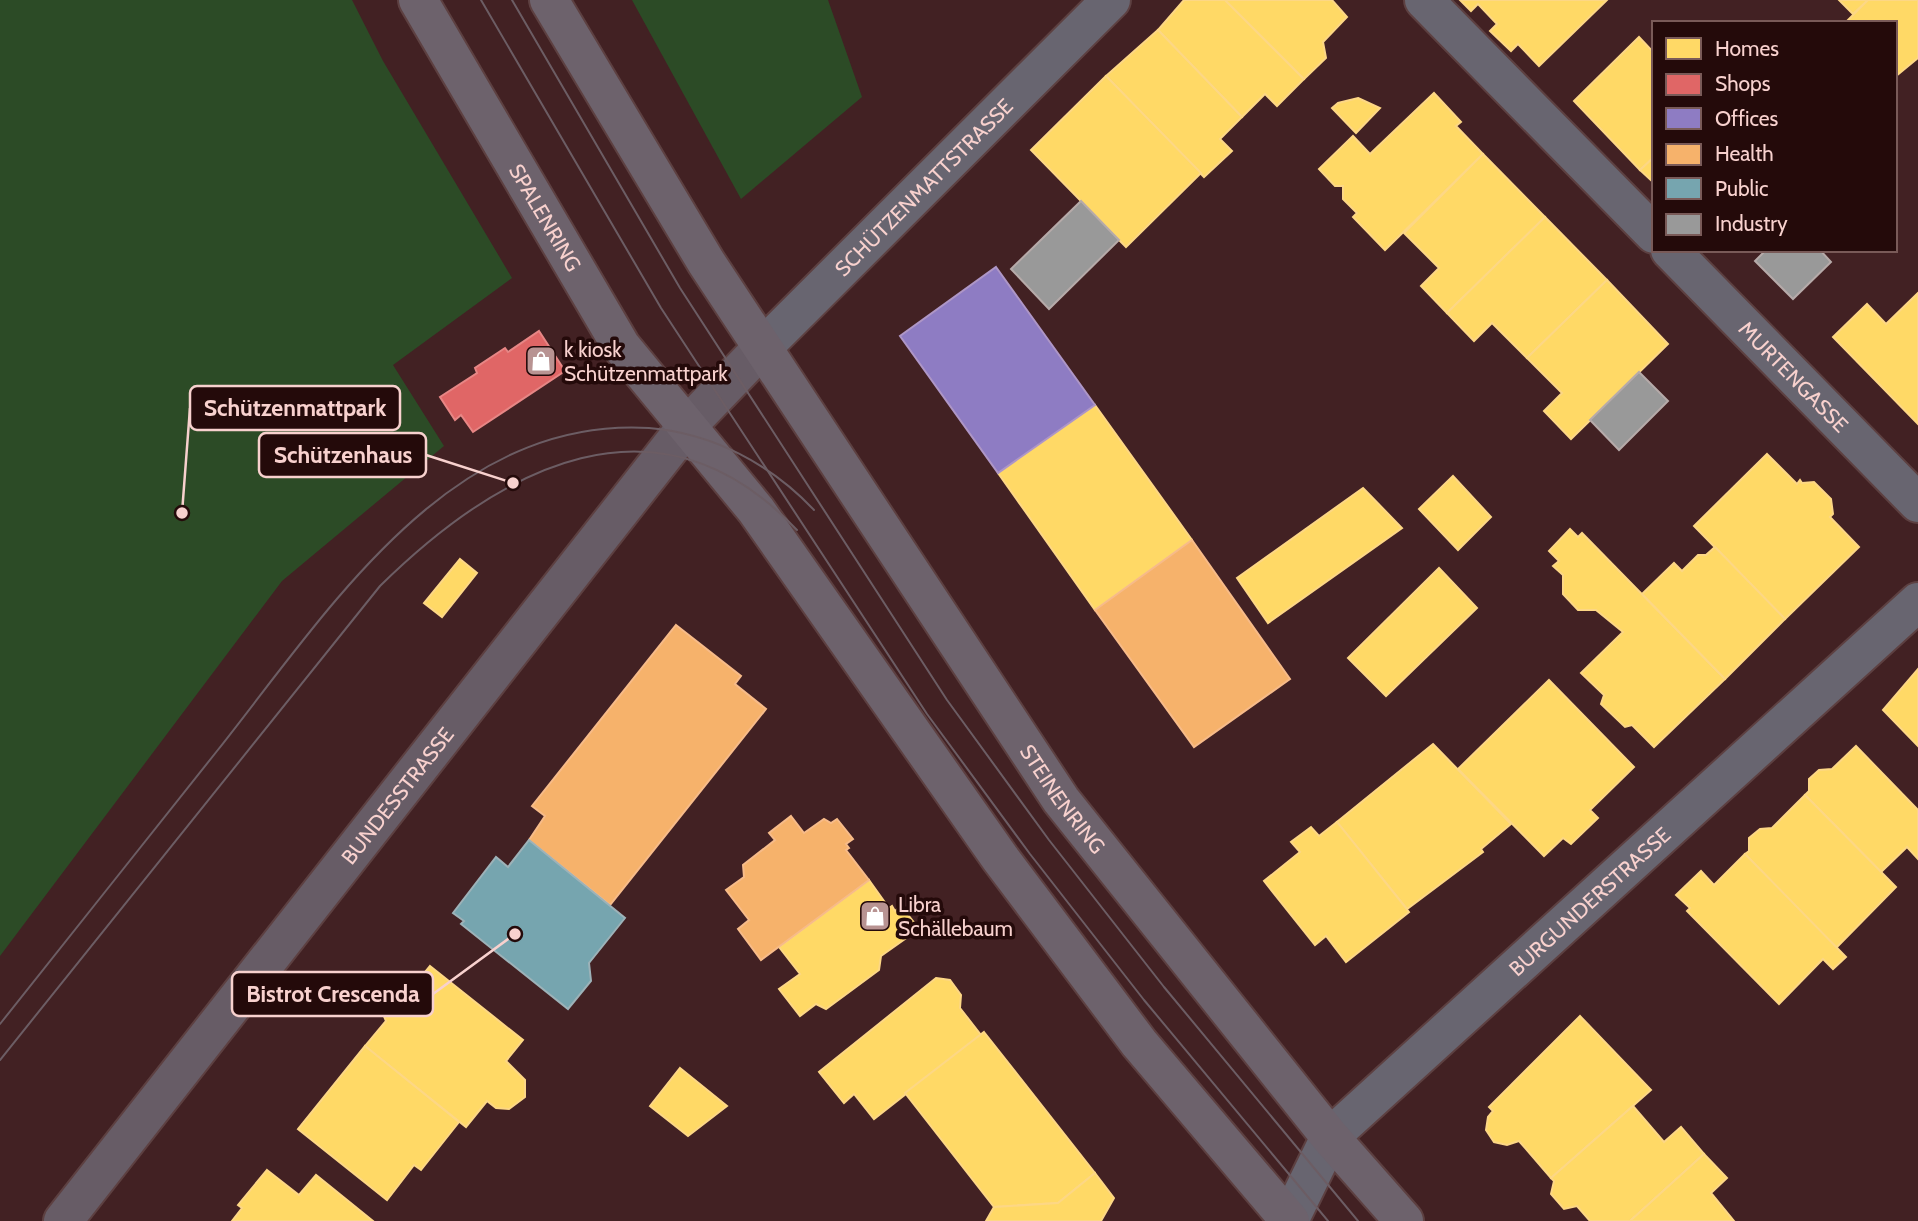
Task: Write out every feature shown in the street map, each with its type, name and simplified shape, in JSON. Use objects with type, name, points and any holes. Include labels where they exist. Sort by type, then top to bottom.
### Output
[{"type":"main road","name":"SPALENRING","points":[[418,0],[621,346],[687,426]]},
{"type":"main road","points":[[550,0],[706,262],[762,348]]},
{"type":"main road","name":"SCHÜTZENMATTSTRASSE","points":[[735,375],[762,348]]},
{"type":"main road","name":"STEINENRING","points":[[762,348],[1061,800],[1330,1137],[1404,1221]]},
{"type":"main road","name":"BUNDESSTRASSE","points":[[63,1221],[687,426],[735,375]]},
{"type":"main road","points":[[687,426],[756,510],[1000,858],[1139,1043],[1290,1221]]},
{"type":"street","name":"SCHÜTZENMATTSTRASSE","points":[[762,348],[1111,0]]},
{"type":"street","points":[[1424,0],[1652,232]]},
{"type":"street","name":"MURTENGASSE","points":[[1672,252],[1918,503]]},
{"type":"street","name":"BURGUNDERSTRASSE","points":[[1290,1221],[1330,1137],[1918,601]]},
{"type":"green space","points":[[0,0],[352,0],[383,61],[512,278],[393,365],[444,446],[282,581],[0,956]]},
{"type":"green space","points":[[632,0],[828,0],[862,97],[741,199]]},
{"type":"building: Homes","points":[[1184,0],[1225,0],[1304,79],[1277,106],[1265,94],[1242,117],[1158,30]]},
{"type":"building: Homes","points":[[1225,0],[1332,0],[1347,17],[1323,42],[1326,58],[1304,79]]},
{"type":"building: Homes","points":[[1460,0],[1607,0],[1539,66],[1518,44],[1511,51],[1490,31],[1497,24],[1478,4],[1471,11]]},
{"type":"building: Homes","points":[[1839,0],[1868,0],[1853,14]]},
{"type":"building: Homes","points":[[1868,0],[1918,0],[1918,58],[1897,75],[1897,21],[1847,21]]},
{"type":"building: Homes","points":[[1158,30],[1242,117],[1220,139],[1232,151],[1204,177],[1106,76]]},
{"type":"building: Homes","points":[[1639,37],[1652,51],[1652,159],[1640,170],[1574,101]]},
{"type":"building: Homes","points":[[1106,76],[1201,173],[1126,247],[1031,150]]},
{"type":"building: Homes","points":[[1434,93],[1461,122],[1456,126],[1483,154],[1385,250],[1353,217],[1357,213],[1343,199],[1343,186],[1335,186],[1319,169],[1353,136],[1370,154]]},
{"type":"building: Homes","points":[[1358,98],[1380,108],[1356,133],[1332,108],[1338,103]]},
{"type":"building: Homes","points":[[1483,154],[1545,217],[1447,313],[1421,286],[1439,268],[1404,233]]},
{"type":"building: Homes","points":[[1652,159],[1652,181],[1640,170]]},
{"type":"building: Homes","points":[[1545,217],[1607,280],[1527,358],[1492,323],[1474,341],[1447,313]]},
{"type":"building: Homes","points":[[1607,280],[1668,344],[1571,439],[1544,411],[1562,393],[1527,358]]},
{"type":"building: Homes","points":[[1918,293],[1918,424],[1833,337],[1867,304],[1886,324]]},
{"type":"building: Homes","points":[[1095,405],[1192,540],[1095,610],[998,473]]},
{"type":"building: Homes","points":[[1767,454],[1797,484],[1800,480],[1802,483],[1814,482],[1831,499],[1833,514],[1830,517],[1859,547],[1785,619],[1694,526]]},
{"type":"building: Homes","points":[[1453,476],[1491,517],[1458,550],[1419,509]]},
{"type":"building: Homes","points":[[1363,488],[1402,528],[1268,623],[1237,578]]},
{"type":"building: Homes","points":[[1570,529],[1578,537],[1582,533],[1725,679],[1654,747],[1632,725],[1625,727],[1601,704],[1604,695],[1581,673],[1623,632],[1596,610],[1578,610],[1563,594],[1563,575],[1553,566],[1559,561],[1549,551]]},
{"type":"building: Homes","points":[[1715,547],[1785,619],[1725,679],[1642,594],[1674,563],[1682,571],[1698,555],[1706,555]]},
{"type":"building: Homes","points":[[460,559],[477,573],[442,617],[424,603]]},
{"type":"building: Homes","points":[[1439,568],[1477,608],[1386,696],[1348,658]]},
{"type":"building: Homes","points":[[1918,669],[1918,746],[1883,710]]},
{"type":"building: Homes","points":[[1549,680],[1634,767],[1590,810],[1598,818],[1571,844],[1563,838],[1544,856],[1458,769]]},
{"type":"building: Homes","points":[[1433,744],[1511,824],[1481,849],[1483,852],[1407,909],[1337,822]]},
{"type":"building: Homes","points":[[1856,746],[1918,810],[1918,859],[1907,847],[1881,872],[1805,795],[1809,791],[1809,779],[1819,770],[1832,769]]},
{"type":"building: Homes","points":[[1805,795],[1896,887],[1836,948],[1745,854],[1749,851],[1749,838],[1760,829],[1772,828]]},
{"type":"building: Homes","points":[[1337,822],[1409,912],[1346,962],[1326,936],[1315,945],[1264,881],[1300,852],[1291,842],[1311,827],[1319,836]]},
{"type":"building: Homes","points":[[1745,854],[1846,957],[1833,969],[1823,959],[1779,1004],[1687,911],[1690,908],[1676,895],[1701,871],[1714,885]]},
{"type":"building: Homes","points":[[869,880],[889,908],[892,906],[895,911],[901,906],[916,925],[909,930],[912,934],[881,956],[879,970],[826,1009],[816,1004],[800,1016],[779,989],[800,974],[779,947]]},
{"type":"building: Homes","points":[[430,966],[523,1040],[506,1061],[525,1080],[525,1097],[509,1109],[496,1108],[487,1101],[466,1127],[365,1046],[386,1021],[383,1014],[388,1001],[404,990],[409,992]]},
{"type":"building: Homes","points":[[936,978],[950,980],[961,995],[960,1008],[981,1035],[874,1119],[854,1094],[844,1103],[819,1072]]},
{"type":"building: Homes","points":[[1580,1016],[1651,1090],[1551,1178],[1519,1141],[1507,1145],[1494,1142],[1486,1130],[1488,1117],[1493,1111],[1489,1107]]},
{"type":"building: Homes","points":[[984,1032],[1095,1173],[1058,1203],[994,1207],[905,1093]]},
{"type":"building: Homes","points":[[365,1046],[459,1122],[421,1170],[414,1165],[387,1200],[298,1129]]},
{"type":"building: Homes","points":[[680,1068],[727,1106],[688,1136],[650,1106]]},
{"type":"building: Homes","points":[[1633,1106],[1664,1142],[1681,1127],[1704,1154],[1630,1221],[1590,1221],[1577,1206],[1564,1209],[1551,1194],[1554,1181],[1551,1178]]},
{"type":"building: Homes","points":[[1704,1154],[1727,1178],[1711,1193],[1734,1221],[1630,1221]]},
{"type":"building: Homes","points":[[267,1170],[299,1195],[316,1175],[373,1221],[232,1221],[242,1208],[238,1205]]},
{"type":"building: Homes","points":[[1095,1173],[1114,1198],[1101,1221],[986,1221],[994,1207],[1058,1203]]},
{"type":"building: Shops","points":[[539,331],[565,371],[473,432],[461,415],[455,420],[440,397],[477,373],[475,368],[505,348],[508,352]]},
{"type":"building: Offices","points":[[996,267],[1095,405],[998,473],[900,336]]},
{"type":"building: Health","points":[[1192,540],[1290,679],[1194,747],[1095,610]]},
{"type":"building: Health","points":[[676,625],[741,676],[735,684],[766,709],[610,905],[529,840],[545,816],[532,806]]},
{"type":"building: Health","points":[[791,816],[804,833],[824,819],[831,823],[837,819],[853,839],[846,844],[849,848],[846,850],[869,880],[761,960],[738,929],[749,920],[726,890],[744,877],[743,865],[775,840],[769,833]]},
{"type":"building: Public","points":[[529,840],[625,918],[589,963],[591,981],[568,1009],[461,924],[464,921],[453,913],[496,857],[508,867]]},
{"type":"building: Industry","points":[[1081,201],[1119,240],[1049,309],[1011,269]]},
{"type":"building: Industry","points":[[1764,252],[1822,252],[1831,262],[1793,299],[1755,261]]},
{"type":"building: Industry","points":[[1639,372],[1668,401],[1619,450],[1590,420]]},
{"type":"tram line","points":[[481,0],[661,308],[927,714],[1030,854],[1144,1000],[1328,1221]]},
{"type":"tram line","points":[[512,0],[680,288],[947,700],[1049,840],[1164,987],[1358,1221]]},
{"type":"tram line","points":[[0,1024],[349,585],[399,533],[453,489],[512,454],[577,433],[649,428],[695,436],[739,454],[779,478],[814,510]]},
{"type":"tram line","points":[[0,1060],[380,586],[427,544],[476,507],[528,477],[581,458],[635,452],[690,460],[744,485],[797,530]]},
{"type":"place","name":"k kiosk Schützenmattpark","points":[[541,361]]},
{"type":"place","name":"Schützenhaus","points":[[513,483]]},
{"type":"place","name":"Schützenmattpark","points":[[182,513]]},
{"type":"place","name":"Libra Schällebaum","points":[[875,916]]},
{"type":"place","name":"Bistrot Crescenda","points":[[515,934]]}]
